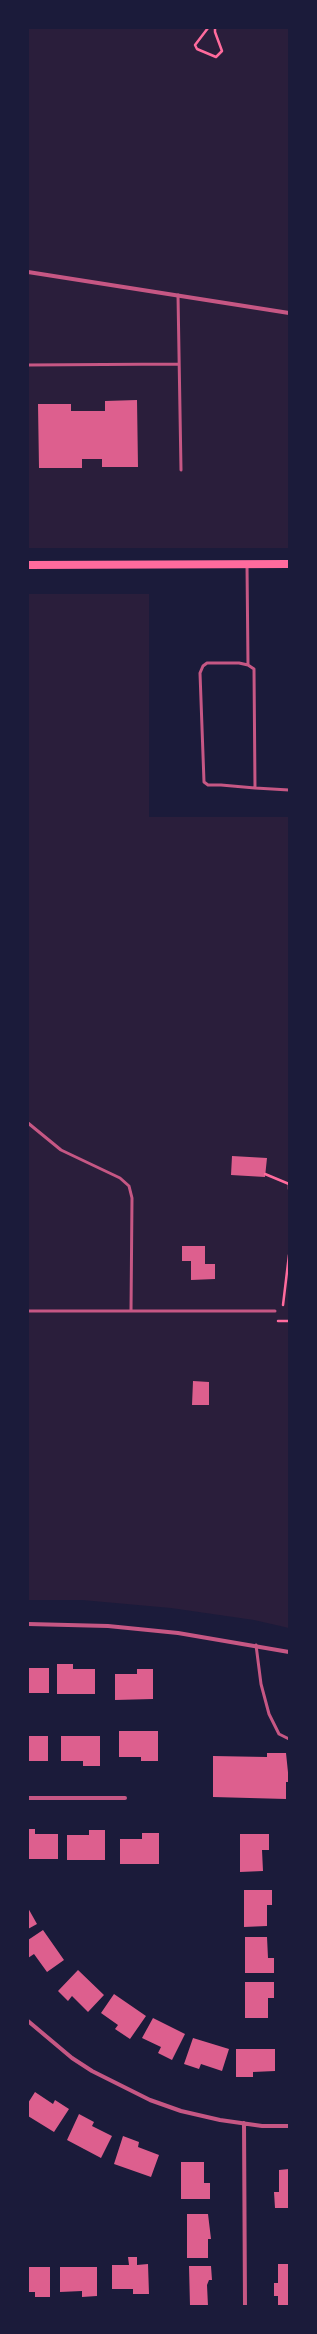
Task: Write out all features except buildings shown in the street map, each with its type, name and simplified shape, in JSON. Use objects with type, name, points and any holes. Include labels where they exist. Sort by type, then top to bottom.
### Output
[{"type":"main road","points":[[28,565],[289,564]]},
{"type":"street","points":[[28,272],[289,313]]},
{"type":"street","points":[[28,1624],[123,1627],[202,1636],[289,1652]]},
{"type":"street","points":[[28,1798],[125,1798]]},
{"type":"street","points":[[28,2021],[72,2058],[127,2089],[181,2111],[220,2120],[289,2126]]},
{"type":"street","points":[[244,2123],[245,2306]]},
{"type":"lane","points":[[178,295],[181,470]]},
{"type":"lane","points":[[28,365],[179,364]]},
{"type":"lane","points":[[248,565],[248,664]]},
{"type":"lane","points":[[255,788],[254,669],[248,664],[239,662],[207,663],[203,666],[200,674],[202,778],[208,785],[255,788],[289,790]]},
{"type":"lane","points":[[28,1123],[61,1150],[120,1178],[129,1186],[132,1198],[131,1311]]},
{"type":"lane","points":[[28,1311],[276,1311]]},
{"type":"lane","points":[[256,1645],[261,1684],[269,1714],[279,1734],[289,1739]]},
{"type":"path","points":[[208,28],[195,45],[197,49],[216,57],[222,51],[215,28]]},
{"type":"path","points":[[266,1174],[289,1184],[289,1189]]},
{"type":"path","points":[[283,1311],[289,1255]]},
{"type":"path","points":[[282,1316],[282,1321]]},
{"type":"shaded area","points":[[28,28],[289,28],[289,548],[28,548]]},
{"type":"shaded area","points":[[28,594],[149,594],[149,817],[288,817],[289,1628],[254,1620],[171,1608],[82,1600],[28,1600]]}]
